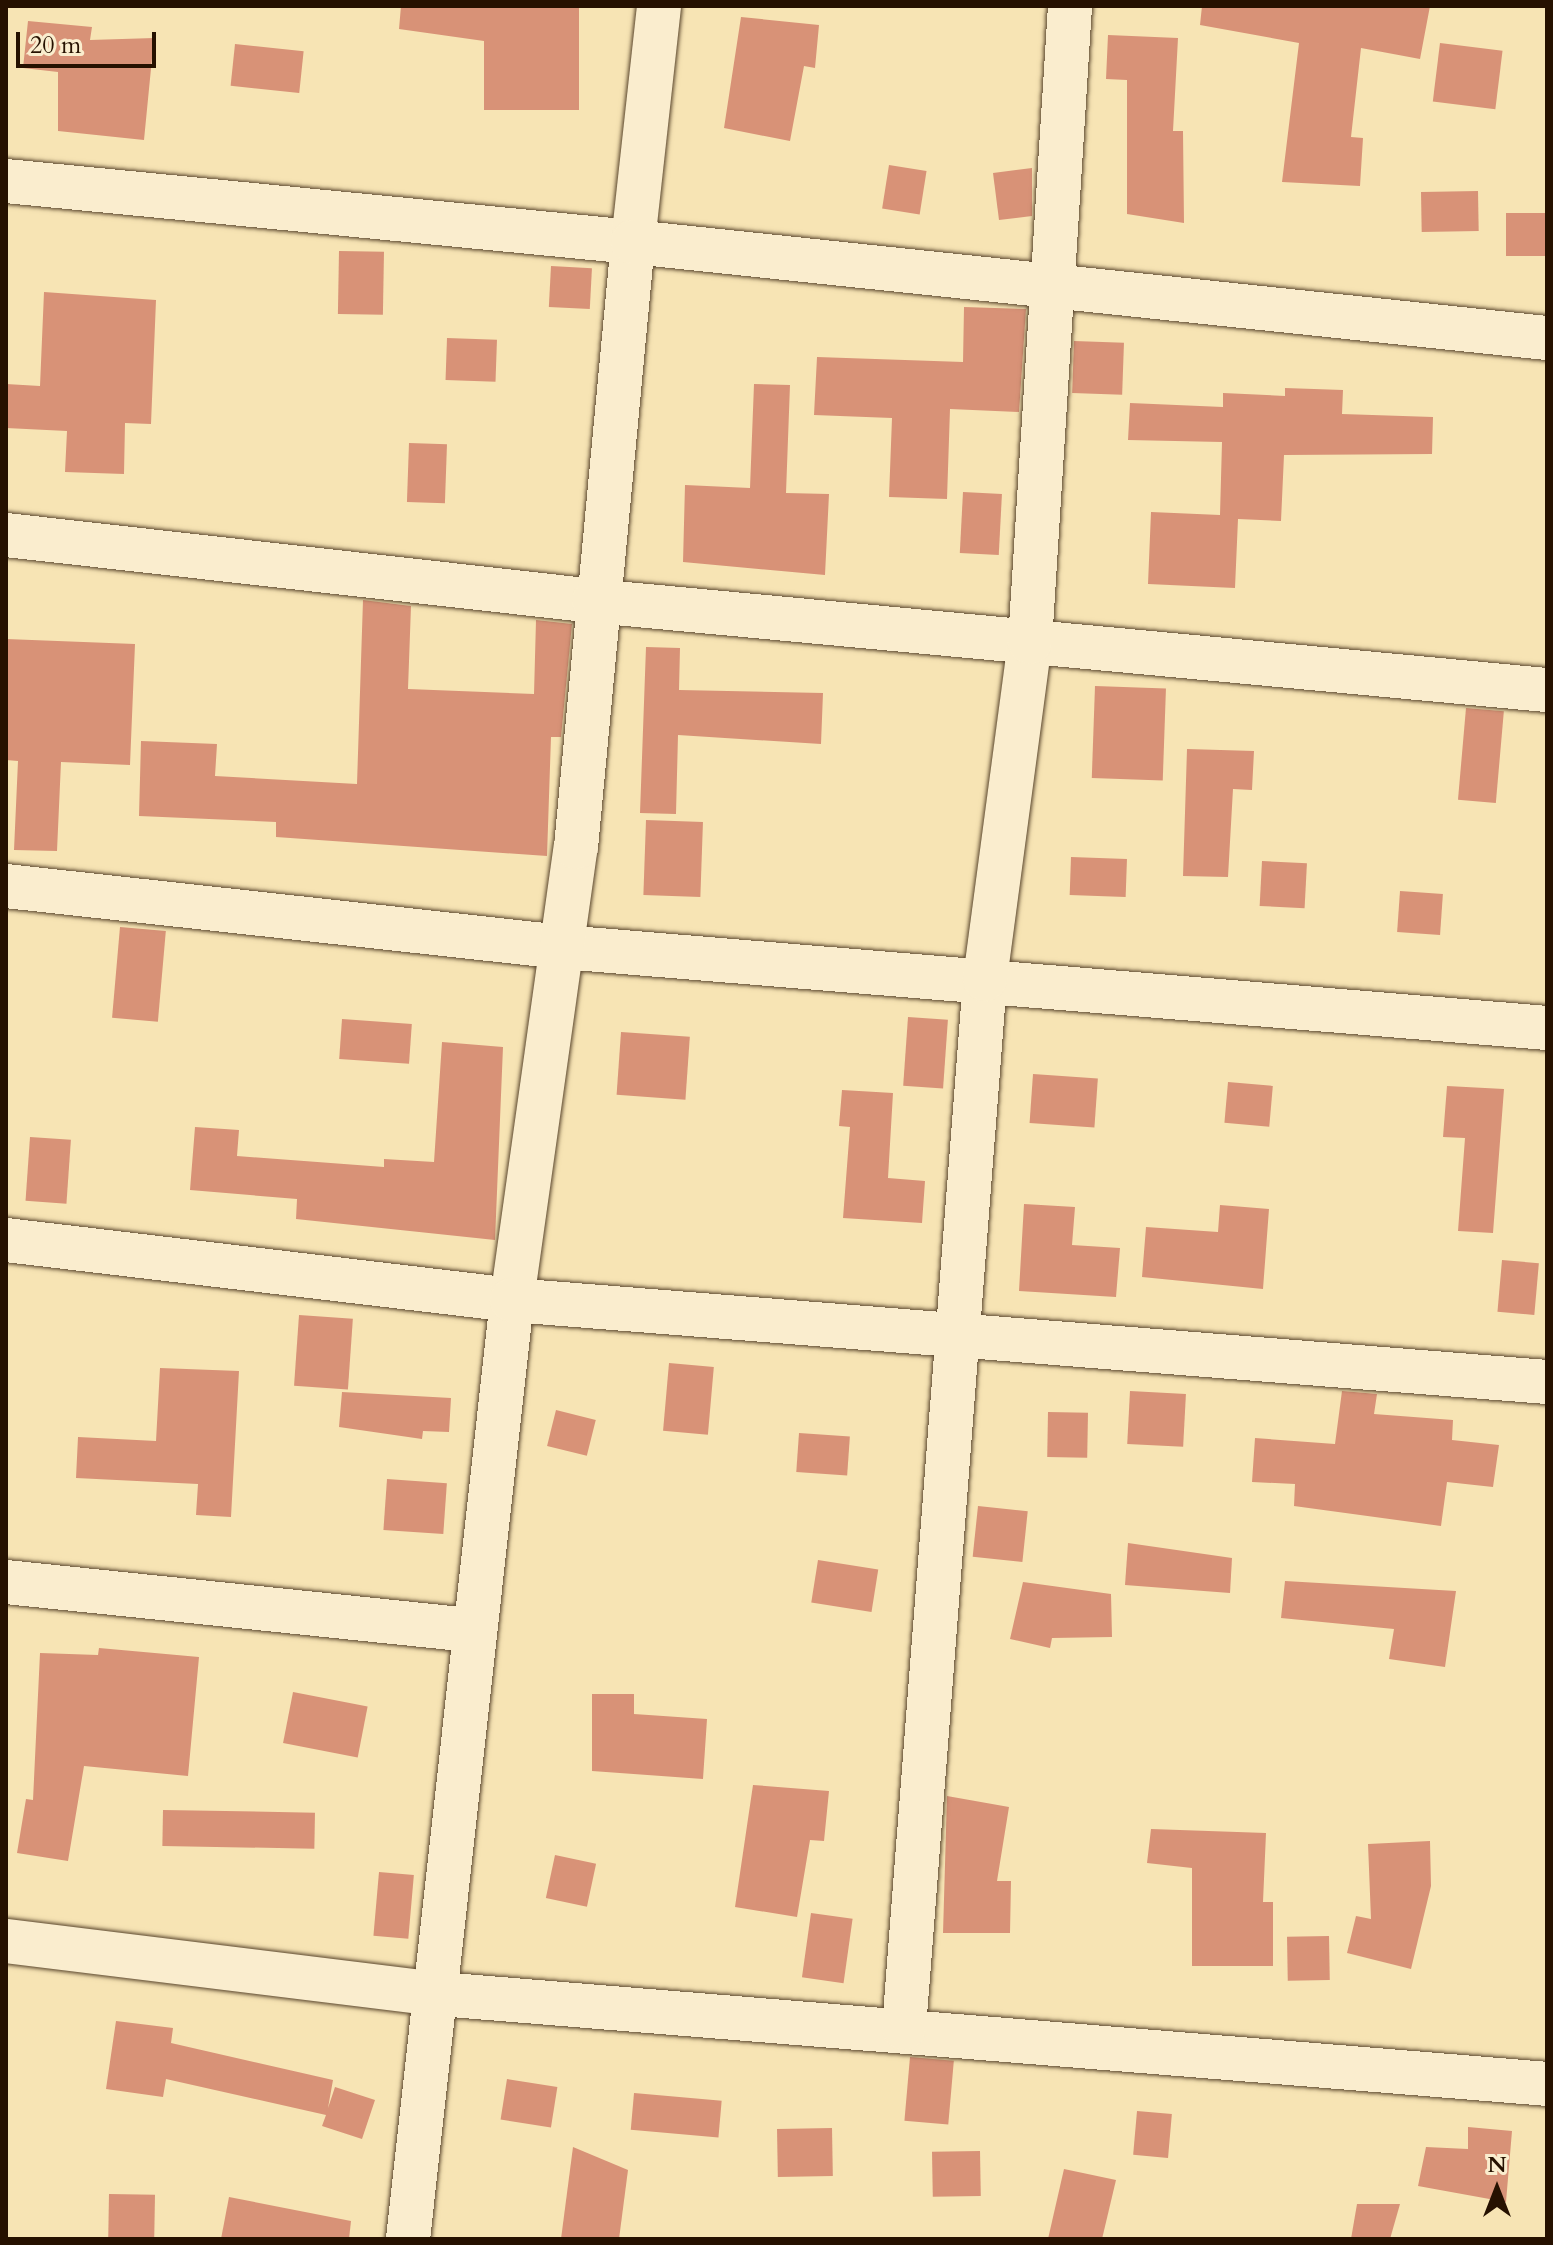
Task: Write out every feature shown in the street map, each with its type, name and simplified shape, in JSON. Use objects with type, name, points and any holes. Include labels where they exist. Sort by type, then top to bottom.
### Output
[{"type":"street","points":[[408,2239],[439,1994],[474,1630],[512,1300],[562,947],[594,601],[659,6]]},
{"type":"street","points":[[904,2028],[954,1335],[985,979],[1030,642],[1047,285],[1070,6]]},
{"type":"street","points":[[6,181],[633,242],[1547,338]]},
{"type":"street","points":[[6,535],[594,601],[1547,690]]},
{"type":"street","points":[[6,886],[562,947],[985,979],[1547,1028]]},
{"type":"street","points":[[6,1240],[512,1300],[1547,1382]]},
{"type":"street","points":[[6,1582],[474,1630]]},
{"type":"street","points":[[6,1941],[439,1994],[904,2028],[1547,2084]]},
{"type":"building","points":[[401,6],[579,6],[579,110],[484,110],[484,41],[399,29]]},
{"type":"building","points":[[1202,6],[1430,6],[1420,59],[1361,48],[1351,137],[1363,138],[1360,186],[1282,182],[1299,43],[1200,25]]},
{"type":"building","points":[[741,17],[819,25],[815,68],[804,66],[790,141],[724,128]]},
{"type":"building","points":[[28,21],[92,27],[90,40],[154,38],[144,140],[58,131],[58,72],[23,68]]},
{"type":"building","points":[[1108,35],[1178,38],[1173,131],[1183,131],[1184,223],[1127,214],[1127,80],[1106,79]]},
{"type":"building","points":[[1440,43],[1503,51],[1495,109],[1433,102]]},
{"type":"building","points":[[235,44],[304,51],[299,93],[231,86]]},
{"type":"building","points":[[889,165],[927,171],[920,214],[882,208]]},
{"type":"building","points":[[1032,168],[1032,216],[999,220],[993,173]]},
{"type":"building","points":[[1478,191],[1479,231],[1422,232],[1421,192]]},
{"type":"building","points":[[1506,213],[1547,213],[1547,256],[1506,256]]},
{"type":"building","points":[[339,251],[384,252],[383,315],[338,314]]},
{"type":"building","points":[[551,266],[592,268],[590,309],[549,307]]},
{"type":"building","points":[[44,292],[156,300],[151,424],[125,423],[124,474],[65,472],[67,431],[6,428],[6,384],[40,386]]},
{"type":"building","points":[[964,307],[1026,309],[1019,412],[950,409],[947,499],[889,497],[892,418],[814,415],[817,357],[963,362]]},
{"type":"building","points":[[447,338],[497,340],[496,382],[446,380]]},
{"type":"building","points":[[1074,341],[1124,343],[1122,395],[1072,393]]},
{"type":"building","points":[[754,384],[790,385],[786,493],[829,494],[825,575],[683,562],[685,485],[750,488]]},
{"type":"building","points":[[1285,388],[1343,390],[1342,414],[1433,417],[1432,454],[1284,455],[1281,521],[1238,519],[1235,588],[1148,584],[1151,512],[1220,515],[1222,442],[1128,440],[1130,403],[1223,407],[1223,393],[1285,396]]},
{"type":"building","points":[[409,443],[447,444],[445,503],[407,502]]},
{"type":"building","points":[[963,492],[1002,494],[999,555],[960,553]]},
{"type":"building","points":[[363,600],[411,606],[408,689],[534,694],[536,620],[572,624],[561,737],[551,737],[547,856],[276,837],[276,822],[139,816],[141,741],[217,744],[215,776],[357,784]]},
{"type":"building","points":[[6,639],[135,644],[130,765],[61,762],[57,851],[14,850],[18,761],[6,760]]},
{"type":"building","points":[[646,647],[680,648],[679,690],[823,693],[821,744],[678,735],[676,814],[640,813]]},
{"type":"building","points":[[1095,686],[1166,688],[1163,780],[1092,778]]},
{"type":"building","points":[[1466,708],[1504,711],[1496,803],[1458,800]]},
{"type":"building","points":[[1187,749],[1254,751],[1252,790],[1233,789],[1228,877],[1183,876]]},
{"type":"building","points":[[646,820],[703,822],[700,897],[643,895]]},
{"type":"building","points":[[1071,857],[1127,859],[1126,897],[1070,895]]},
{"type":"building","points":[[1262,861],[1307,863],[1305,908],[1260,906]]},
{"type":"building","points":[[1400,891],[1443,894],[1440,935],[1397,932]]},
{"type":"building","points":[[120,927],[166,931],[158,1022],[112,1018]]},
{"type":"building","points":[[908,1017],[948,1020],[943,1089],[903,1086]]},
{"type":"building","points":[[342,1019],[412,1024],[409,1064],[339,1059]]},
{"type":"building","points":[[621,1032],[690,1037],[685,1100],[617,1095]]},
{"type":"building","points":[[442,1042],[503,1047],[495,1240],[296,1219],[297,1199],[190,1190],[195,1127],[239,1130],[237,1156],[384,1167],[384,1159],[434,1162]]},
{"type":"building","points":[[1033,1074],[1098,1079],[1094,1127],[1030,1123]]},
{"type":"building","points":[[1228,1082],[1273,1086],[1269,1127],[1224,1123]]},
{"type":"building","points":[[1447,1086],[1504,1089],[1493,1233],[1458,1231],[1465,1138],[1443,1137]]},
{"type":"building","points":[[842,1090],[893,1093],[888,1178],[925,1181],[922,1223],[843,1218],[850,1127],[839,1126]]},
{"type":"building","points":[[30,1137],[71,1140],[66,1204],[26,1201]]},
{"type":"building","points":[[1024,1204],[1075,1207],[1072,1245],[1120,1248],[1116,1297],[1019,1291]]},
{"type":"building","points":[[1220,1205],[1269,1209],[1263,1289],[1142,1277],[1146,1227],[1218,1232]]},
{"type":"building","points":[[1502,1260],[1539,1263],[1534,1315],[1497,1312]]},
{"type":"building","points":[[299,1315],[353,1319],[348,1390],[294,1386]]},
{"type":"building","points":[[669,1363],[714,1367],[708,1435],[663,1431]]},
{"type":"building","points":[[160,1368],[239,1371],[231,1517],[196,1515],[198,1484],[76,1478],[78,1437],[156,1441]]},
{"type":"building","points":[[1130,1391],[1186,1394],[1183,1447],[1127,1444]]},
{"type":"building","points":[[1342,1391],[1377,1394],[1374,1414],[1453,1420],[1452,1440],[1499,1445],[1493,1487],[1447,1482],[1441,1526],[1294,1506],[1295,1484],[1252,1482],[1255,1438],[1335,1444]]},
{"type":"building","points":[[342,1392],[451,1398],[449,1432],[423,1431],[422,1439],[339,1427]]},
{"type":"building","points":[[556,1410],[596,1420],[587,1456],[547,1446]]},
{"type":"building","points":[[1048,1412],[1088,1413],[1087,1458],[1047,1457]]},
{"type":"building","points":[[799,1433],[850,1437],[847,1475],[796,1472]]},
{"type":"building","points":[[387,1479],[447,1483],[443,1534],[383,1530]]},
{"type":"building","points":[[978,1506],[1028,1511],[1022,1562],[973,1557]]},
{"type":"building","points":[[1128,1543],[1232,1558],[1230,1593],[1125,1585]]},
{"type":"building","points":[[818,1560],[878,1570],[872,1612],[811,1602]]},
{"type":"building","points":[[1285,1581],[1456,1591],[1445,1667],[1389,1659],[1394,1629],[1281,1618]]},
{"type":"building","points":[[1023,1582],[1111,1594],[1112,1637],[1052,1638],[1050,1648],[1010,1639]]},
{"type":"building","points":[[99,1648],[199,1657],[188,1776],[84,1766],[68,1861],[17,1853],[26,1799],[33,1800],[40,1653],[98,1655]]},
{"type":"building","points":[[293,1692],[368,1707],[358,1758],[283,1743]]},
{"type":"building","points":[[592,1694],[634,1694],[634,1714],[707,1719],[703,1779],[592,1771]]},
{"type":"building","points":[[753,1785],[829,1791],[824,1841],[810,1840],[797,1917],[735,1907]]},
{"type":"building","points":[[947,1796],[1009,1807],[997,1881],[1011,1881],[1010,1933],[943,1933]]},
{"type":"building","points":[[163,1810],[315,1813],[314,1849],[162,1846]]},
{"type":"building","points":[[1151,1829],[1266,1833],[1263,1902],[1273,1902],[1273,1966],[1192,1966],[1192,1868],[1147,1863]]},
{"type":"building","points":[[1430,1841],[1431,1886],[1411,1969],[1347,1953],[1356,1916],[1371,1919],[1368,1844]]},
{"type":"building","points":[[555,1855],[596,1864],[587,1907],[546,1898]]},
{"type":"building","points":[[379,1872],[414,1875],[408,1939],[373,1936]]},
{"type":"building","points":[[811,1913],[853,1919],[844,1983],[802,1977]]},
{"type":"building","points":[[1329,1936],[1330,1980],[1288,1981],[1287,1937]]},
{"type":"building","points":[[116,2021],[173,2028],[171,2043],[333,2080],[328,2108],[335,2087],[375,2100],[362,2139],[322,2126],[326,2115],[166,2079],[163,2097],[106,2089]]},
{"type":"building","points":[[910,2057],[954,2061],[948,2125],[904,2121]]},
{"type":"building","points":[[507,2079],[557,2087],[551,2127],[501,2119]]},
{"type":"building","points":[[634,2093],[722,2101],[718,2138],[631,2130]]},
{"type":"building","points":[[1137,2111],[1172,2114],[1168,2158],[1133,2155]]},
{"type":"building","points":[[1468,2127],[1512,2131],[1506,2202],[1418,2186],[1426,2147],[1468,2149]]},
{"type":"building","points":[[832,2128],[833,2176],[778,2177],[777,2129]]},
{"type":"building","points":[[573,2147],[628,2170],[619,2239],[561,2239]]},
{"type":"building","points":[[980,2151],[981,2196],[933,2197],[932,2152]]},
{"type":"building","points":[[1064,2169],[1116,2180],[1102,2239],[1048,2239]]},
{"type":"building","points":[[109,2194],[155,2195],[154,2239],[108,2239]]},
{"type":"building","points":[[229,2197],[351,2221],[349,2239],[221,2239]]},
{"type":"building","points":[[1357,2204],[1400,2204],[1390,2239],[1351,2239]]}]
